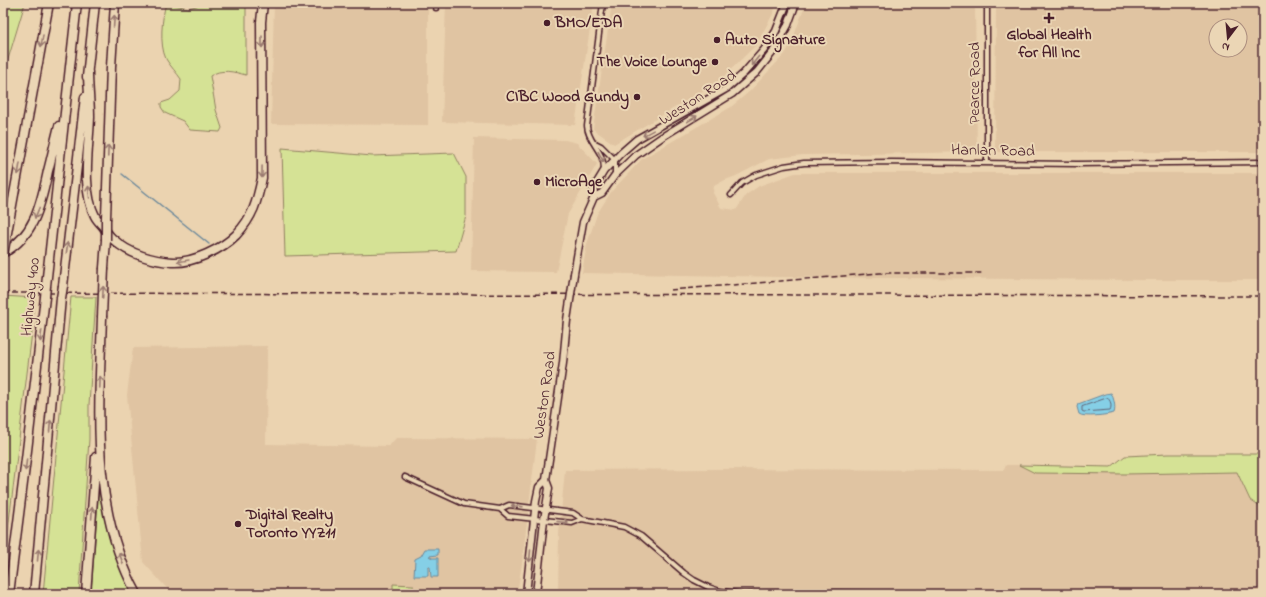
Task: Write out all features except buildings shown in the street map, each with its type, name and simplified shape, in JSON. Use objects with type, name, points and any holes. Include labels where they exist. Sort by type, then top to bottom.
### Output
[{"type":"highway","points":[[3,254],[49,3]]},
{"type":"highway","name":"Highway 400","points":[[9,594],[45,297],[77,3]]},
{"type":"highway","name":"Highway 400","points":[[34,594],[61,298],[95,3]]},
{"type":"highway","points":[[86,594],[99,421],[111,67],[115,3]]},
{"type":"highway","points":[[258,3],[261,22]]},
{"type":"highway","points":[[88,72],[90,116],[88,179],[90,200],[95,217],[113,240],[128,250],[146,257],[174,262],[191,260],[222,247],[236,235],[253,212],[257,199],[262,178],[261,22],[263,3]]},
{"type":"highway","points":[[3,254],[20,240],[30,228],[37,215],[43,195],[69,80]]},
{"type":"highway","points":[[99,421],[102,479],[106,505],[112,531],[122,560],[137,594]]},
{"type":"main road","name":"Weston Road","points":[[536,594],[545,510],[549,488],[546,480],[563,363],[567,320],[583,222],[594,197],[593,189],[604,171],[637,139],[726,89],[744,74],[764,50],[776,31],[787,3]]},
{"type":"main road","name":"Weston Road","points":[[594,197],[602,193],[616,175],[636,155],[662,137],[732,94],[757,72],[774,52],[788,25],[796,3]]},
{"type":"main road","name":"Weston Road","points":[[526,594],[535,509],[539,487],[546,480]]},
{"type":"street","points":[[603,3],[587,126],[588,132],[595,143],[597,150],[603,157],[604,171]]},
{"type":"street","name":"Pearce Road","points":[[987,3],[987,163]]},
{"type":"street","points":[[595,143],[601,146],[615,160],[616,175]]},
{"type":"street","name":"Hanlan Road","points":[[731,195],[748,178],[784,166],[804,163],[866,162],[1077,164],[1263,162]]},
{"type":"street","points":[[405,477],[464,504],[500,509],[509,505],[573,513],[582,519],[624,527],[641,536],[684,573],[708,588],[720,591],[743,594],[807,592],[899,594]]},
{"type":"street","points":[[500,509],[508,516],[572,523],[582,519]]},
{"type":"shaded area","points":[[274,3],[428,3],[428,125],[271,124]]},
{"type":"shaded area","points":[[446,3],[594,3],[575,125],[442,122]]},
{"type":"shaded area","points":[[612,3],[776,3],[774,12],[756,45],[719,81],[614,144],[593,129]]},
{"type":"shaded area","points":[[806,3],[975,3],[977,152],[803,155],[769,159],[714,186],[713,193],[721,208],[736,210],[746,195],[759,186],[795,173],[1263,173],[1263,280],[779,277],[582,273],[587,244],[597,214],[611,192],[642,159],[731,107],[750,91],[785,54],[791,44]]},
{"type":"shaded area","points":[[996,3],[1263,3],[1263,152],[995,152]]},
{"type":"shaded area","points":[[474,138],[565,140],[577,143],[597,164],[568,214],[556,272],[471,271]]},
{"type":"shaded area","points":[[267,346],[266,444],[389,446],[396,438],[537,439],[517,594],[172,594],[143,562],[127,395],[133,348]]},
{"type":"shaded area","points":[[1006,465],[1019,465],[1035,473],[1237,472],[1250,500],[1263,509],[1263,594],[558,594],[559,534],[565,470],[1004,470]]},
{"type":"green space","points":[[3,3],[25,3],[3,76]]},
{"type":"green space","points":[[166,3],[188,8],[208,3],[246,3],[246,75],[223,71],[210,76],[216,110],[222,128],[220,132],[190,130],[183,121],[165,113],[161,107],[161,103],[170,100],[180,91],[181,79],[166,59],[162,46],[163,16]]},
{"type":"green space","points":[[282,148],[372,156],[454,153],[466,177],[466,216],[456,251],[285,256]]},
{"type":"green space","points":[[3,296],[35,298],[3,571]]},
{"type":"green space","points":[[71,297],[96,297],[79,594],[43,594]]},
{"type":"green space","points":[[1168,454],[1263,454],[1263,509],[1250,500],[1237,472],[1125,474],[1035,473],[1019,465],[1111,467],[1125,456]]},
{"type":"green space","points":[[99,487],[103,515],[110,542],[131,594],[91,594]]},
{"type":"green space","points":[[393,584],[413,585],[413,594],[393,594]]},
{"type":"water","points":[[1111,393],[1115,408],[1114,413],[1090,416],[1079,414],[1077,407],[1078,404]]},
{"type":"water","points":[[425,549],[438,549],[438,555],[429,556],[432,558],[438,558],[438,577],[431,577],[430,567],[428,567],[428,576],[414,576],[415,559],[421,556]]},
{"type":"waterway","points":[[122,174],[209,244]]},
{"type":"railway","points":[[670,290],[880,273],[982,273]]},
{"type":"railway","points":[[3,293],[1263,296]]},
{"type":"place","name":"Global Health for All Inc","points":[[1049,18]]},
{"type":"place","name":"BMO/EDA","points":[[547,23]]},
{"type":"place","name":"Auto Signature","points":[[717,40]]},
{"type":"place","name":"The Voice Lounge","points":[[715,62]]},
{"type":"place","name":"CIBC Wood Gundy","points":[[637,97]]},
{"type":"place","name":"MicroAge","points":[[537,182]]},
{"type":"place","name":"Digital Realty Toronto YYZ11","points":[[238,524]]}]
